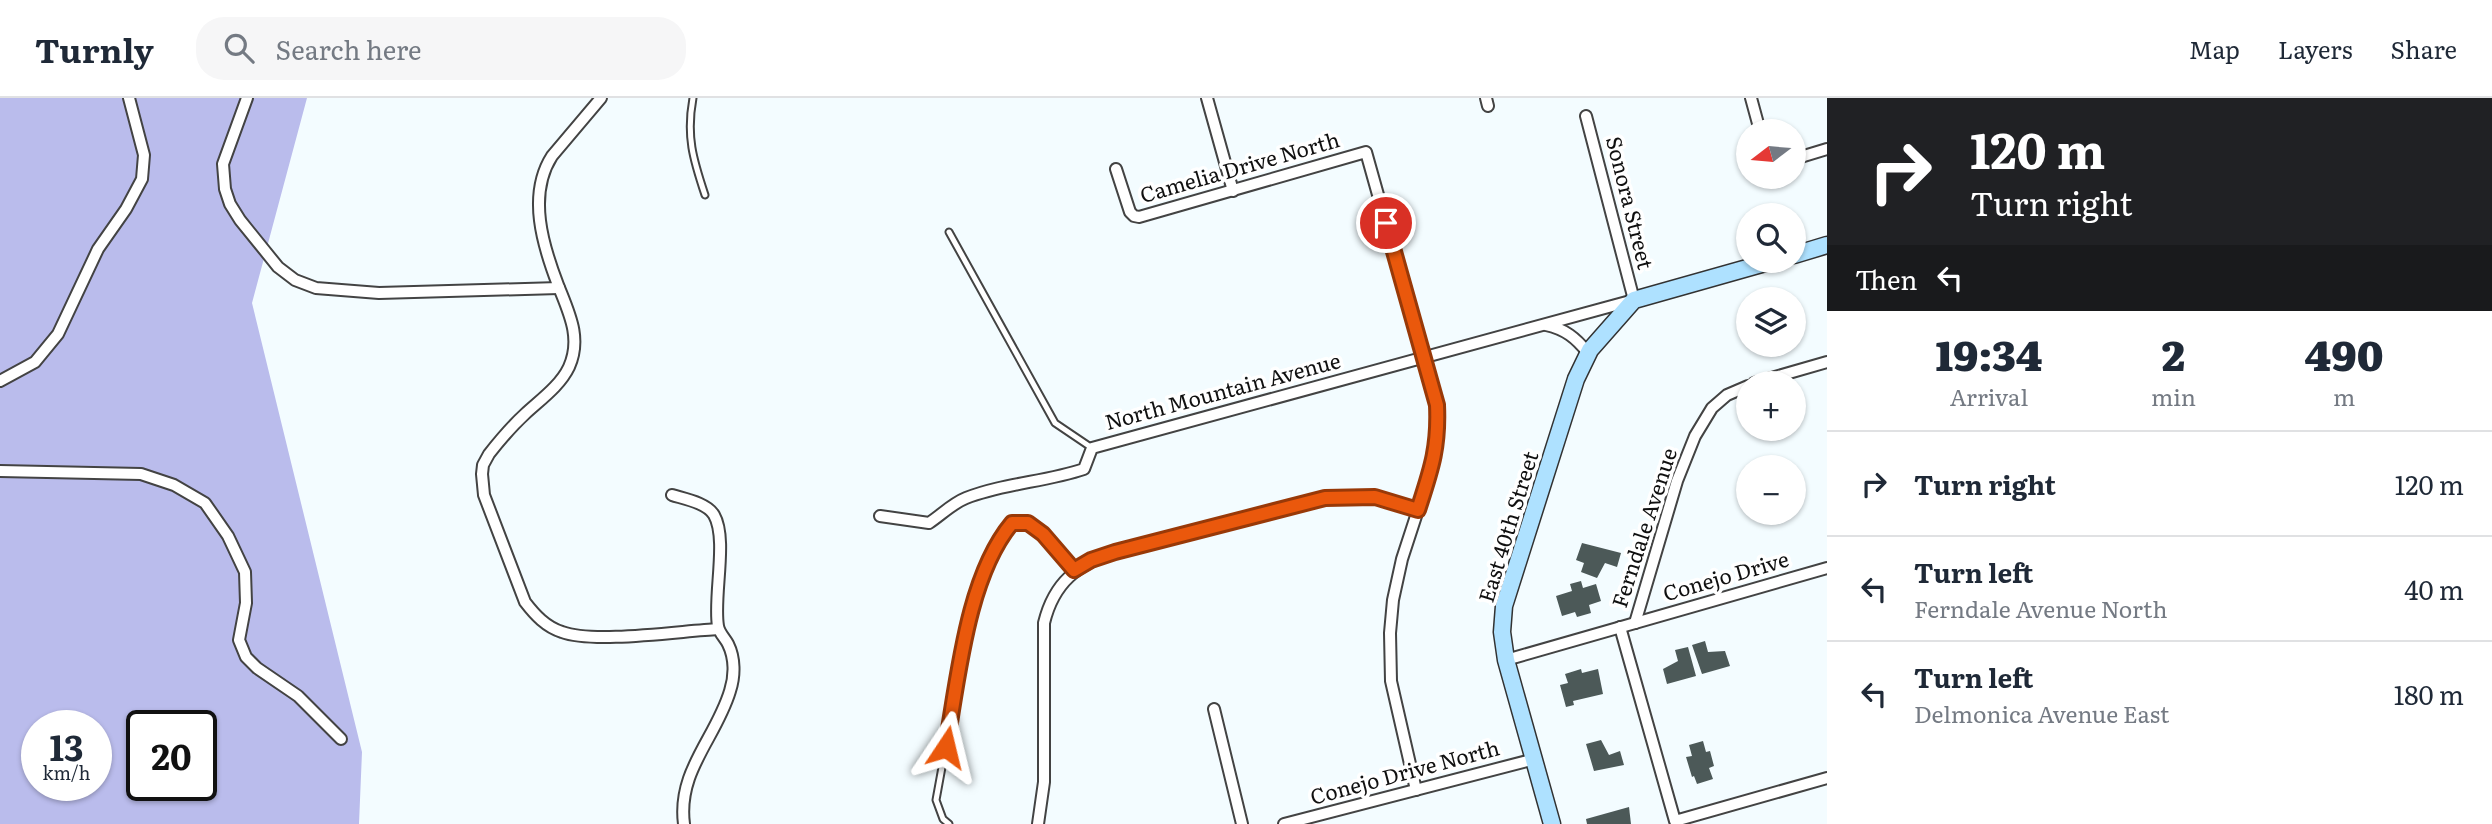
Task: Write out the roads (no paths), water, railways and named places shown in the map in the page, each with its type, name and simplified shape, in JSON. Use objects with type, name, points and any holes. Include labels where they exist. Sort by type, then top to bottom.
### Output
[{"type":"main road","points":[[1806,252],[1827,246]]},
{"type":"main road","points":[[1634,300],[1736,271]]},
{"type":"main road","name":"East 40th Street","points":[[1552,824],[1506,660],[1502,632],[1504,606],[1576,379],[1588,353],[1634,300]]},
{"type":"street","points":[[0,381],[35,362],[58,334],[98,249],[126,209],[142,179],[144,155],[128,98]]},
{"type":"street","points":[[247,98],[223,164],[225,189],[230,204],[240,219],[278,267],[295,280],[316,288],[379,293],[559,288]]},
{"type":"street","points":[[601,98],[546,166],[541,180],[539,209],[547,252],[575,332],[576,344],[564,376],[497,444],[483,465],[484,495],[519,589],[533,613],[551,627],[568,634],[595,637],[718,629]]},
{"type":"street","points":[[1207,98],[1233,191]]},
{"type":"street","points":[[1751,98],[1757,119]]},
{"type":"street","name":"Sonora Street","points":[[1587,116],[1634,300]]},
{"type":"street","points":[[1806,155],[1827,149]]},
{"type":"street","name":"Camelia Drive North","points":[[1116,169],[1130,212],[1139,217],[1366,152],[1424,357]]},
{"type":"street","name":"North Mountain Avenue","points":[[880,516],[929,523],[964,499],[1007,487],[1056,479],[1084,469],[1092,448],[1634,300]]},
{"type":"street","points":[[1543,324],[1558,328],[1574,337],[1588,353]]},
{"type":"street","points":[[1416,790],[1393,692],[1389,656],[1393,600],[1402,559],[1432,467],[1438,436],[1437,405],[1424,357]]},
{"type":"street","points":[[1796,371],[1827,362]]},
{"type":"street","name":"Ferndale Avenue","points":[[1635,623],[1677,481],[1695,436],[1712,408],[1736,391]]},
{"type":"street","points":[[0,471],[141,474],[174,485],[205,503],[229,536],[245,572],[246,603],[239,640],[246,657],[257,668],[298,696],[341,739]]},
{"type":"street","points":[[672,495],[706,507],[714,514],[719,535],[718,629],[729,645],[735,668],[730,691],[691,769],[683,793],[684,824]]},
{"type":"street","points":[[1038,824],[1044,782],[1044,622],[1048,605],[1074,570],[1091,560],[1115,552],[1325,498],[1375,497],[1418,510]]},
{"type":"street","name":"Conejo Drive","points":[[1620,627],[1827,568]]},
{"type":"street","points":[[1506,660],[1620,627],[1675,821],[1827,778]]},
{"type":"street","points":[[1214,709],[1242,824]]},
{"type":"street","name":"Conejo Drive North","points":[[1284,824],[1535,759]]},
{"type":"lane","points":[[694,98],[689,123],[693,159],[705,195]]},
{"type":"lane","points":[[949,232],[1055,423],[1092,448]]},
{"type":"lane","points":[[949,824],[943,819],[936,800],[972,610],[986,566],[1002,535],[1012,523],[1028,523],[1043,534],[1074,570]]}]
